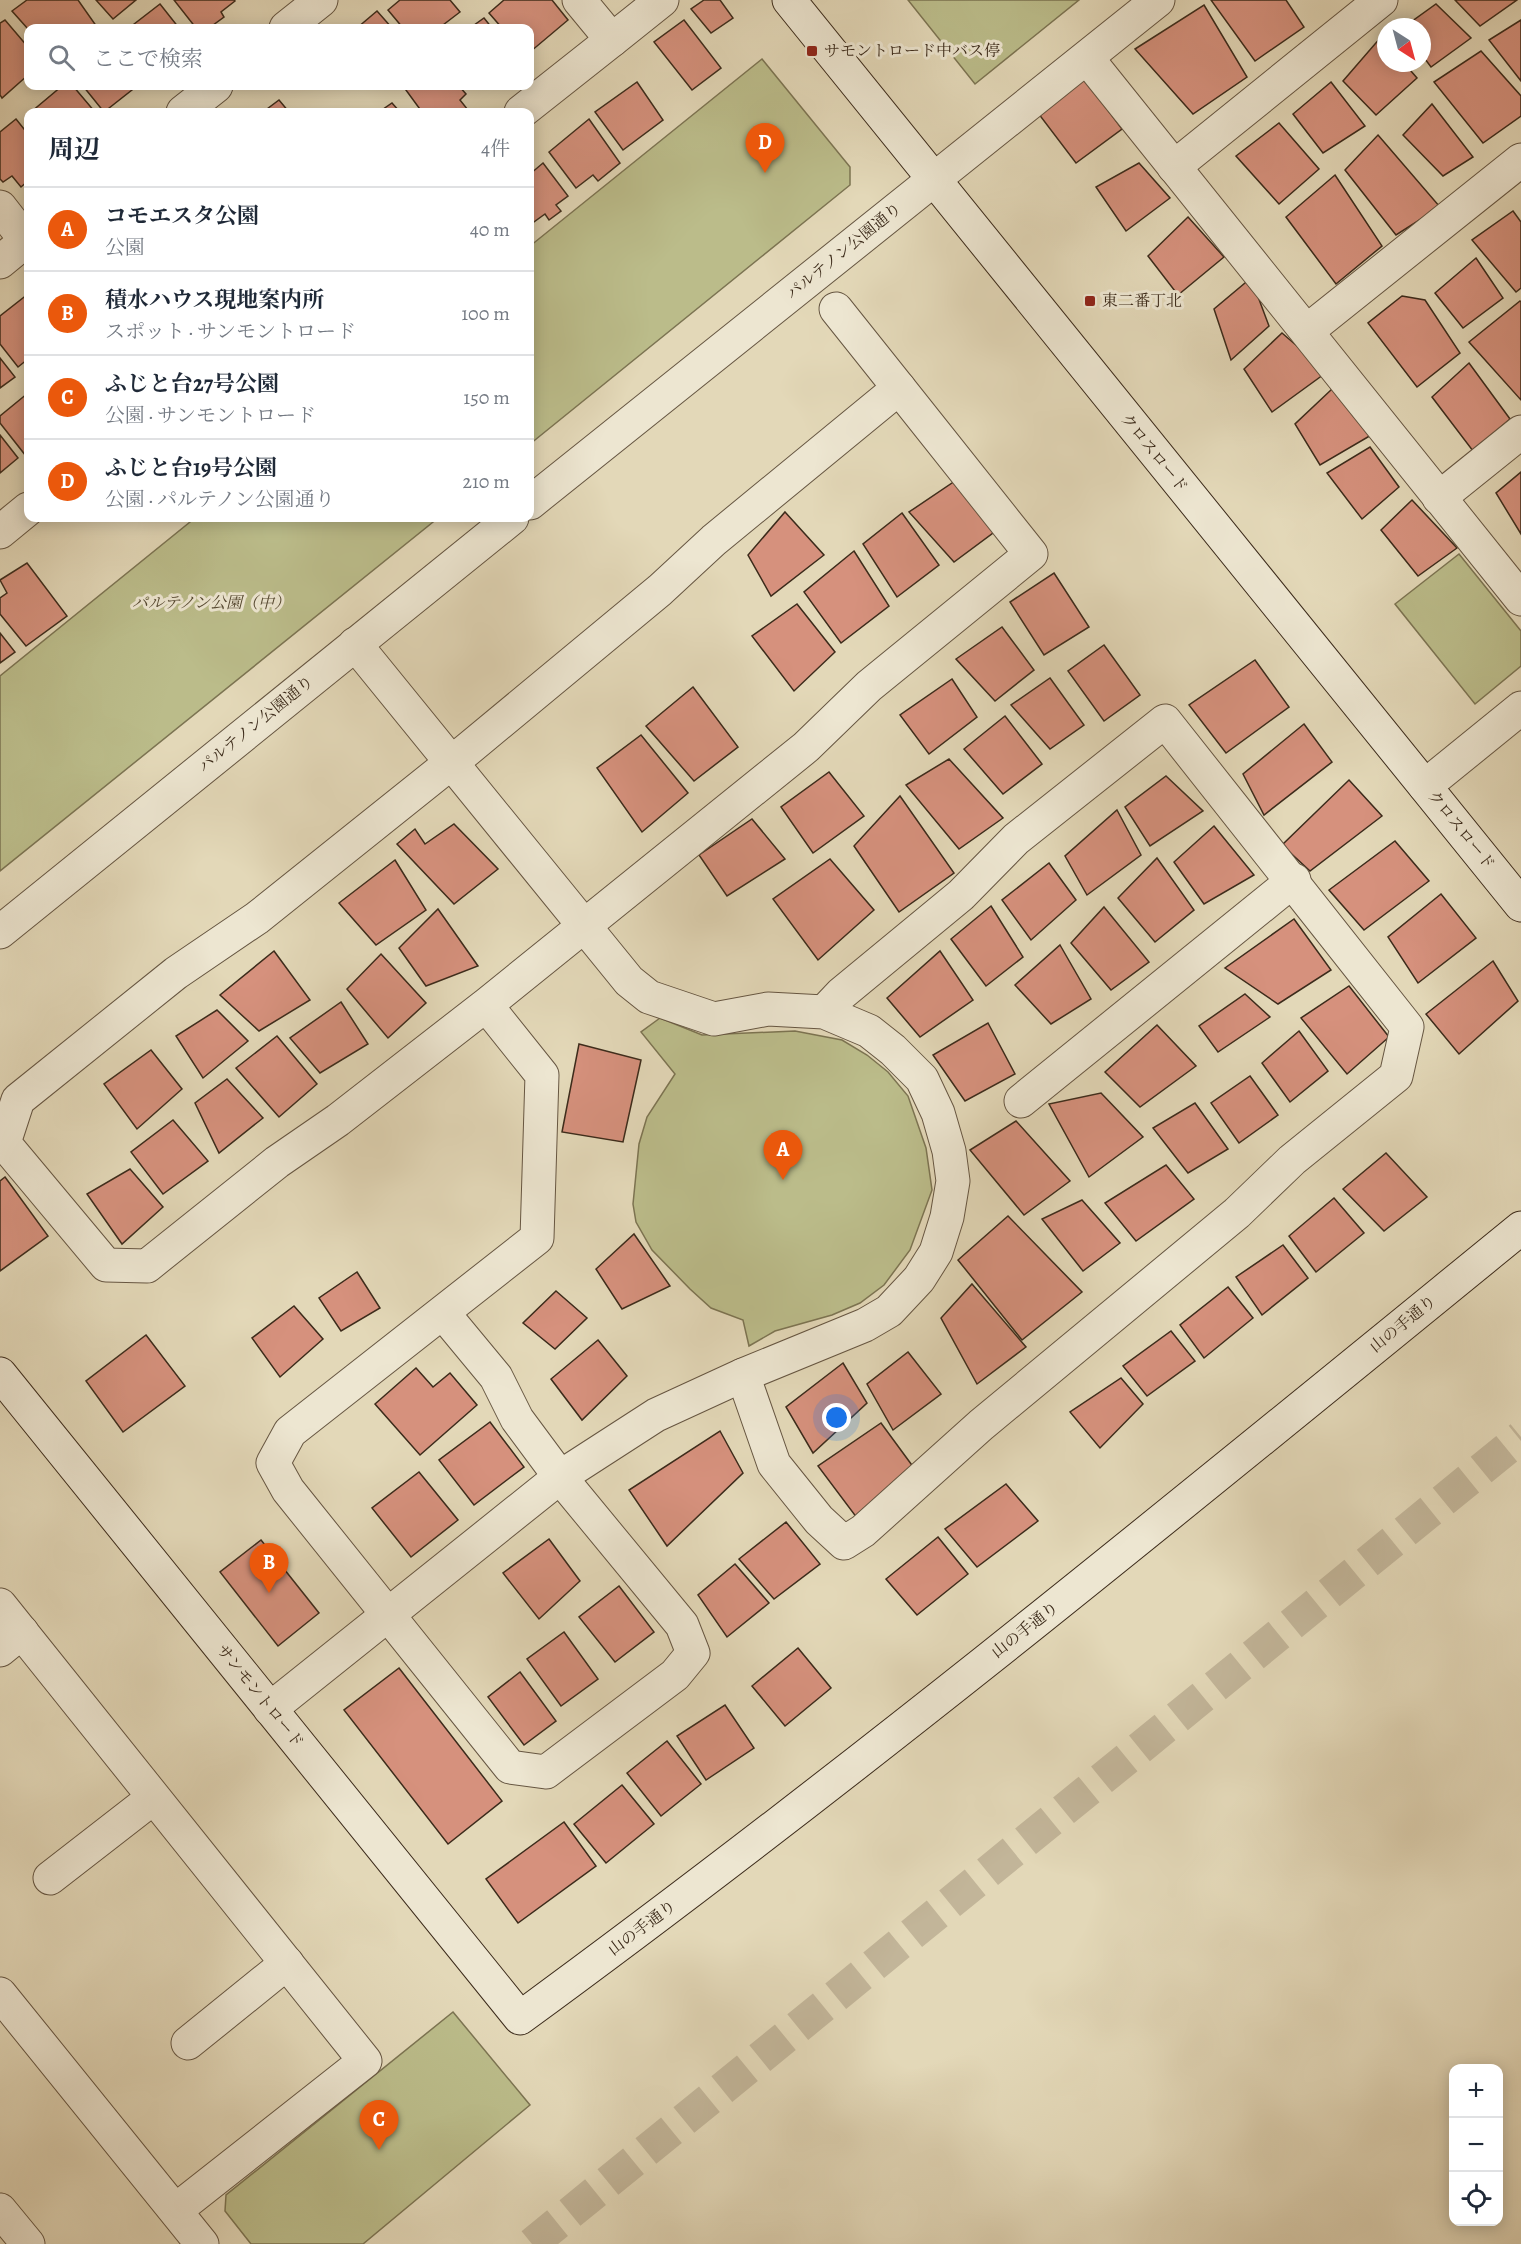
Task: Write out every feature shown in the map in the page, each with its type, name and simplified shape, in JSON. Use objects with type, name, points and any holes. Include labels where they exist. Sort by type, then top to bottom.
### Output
[{"type":"street","points":[[291,24],[321,0]]},
{"type":"street","points":[[579,0],[612,40]]},
{"type":"street","points":[[526,108],[662,0]]},
{"type":"street","name":"クロスロード","points":[[789,0],[1521,905]]},
{"type":"street","name":"パルテノン公園通り","points":[[534,500],[1158,0]]},
{"type":"street","points":[[1174,168],[1382,0]]},
{"type":"street","points":[[1087,58],[1521,599]]},
{"type":"street","points":[[188,108],[211,90]]},
{"type":"street","points":[[1307,331],[1521,160]]},
{"type":"street","points":[[0,207],[24,236]]},
{"type":"street","points":[[0,262],[24,244]]},
{"type":"street","points":[[836,309],[899,388],[1031,554],[869,686],[806,747],[486,1005],[338,1120],[277,1162],[147,1266],[106,1265],[4,1143],[18,1100],[176,973],[257,918],[660,591],[714,540],[899,388]]},
{"type":"street","points":[[1439,498],[1521,432]]},
{"type":"street","points":[[0,532],[24,512]]},
{"type":"street","name":"パルテノン公園通り","points":[[0,932],[507,522]]},
{"type":"street","points":[[270,1710],[560,1476],[656,1415],[743,1375],[864,1325],[889,1311],[919,1279],[936,1252],[947,1217],[953,1181],[949,1151],[938,1113],[922,1079],[869,1031],[824,1012],[768,1009],[714,1019],[649,997],[629,981],[355,644]]},
{"type":"street","points":[[1425,786],[1521,708]]},
{"type":"street","points":[[743,1375],[774,1464],[819,1520],[844,1543],[863,1531],[981,1425],[1237,1213],[1292,1160],[1396,1076],[1407,1027],[1294,880],[1165,721],[1016,839],[961,896],[841,994],[824,1012]]},
{"type":"street","points":[[1021,1101],[1294,880]]},
{"type":"street","points":[[443,1313],[496,1377],[517,1419],[560,1476],[682,1625],[693,1653],[675,1675],[546,1772],[510,1767],[288,1490],[273,1463],[290,1432],[537,1238],[542,1075],[486,1005]]},
{"type":"street","name":"山の手通り","points":[[520,2018],[660,1916],[1090,1579],[1521,1228]]},
{"type":"street","name":"サンモントロード","points":[[0,1374],[520,2018]]},
{"type":"street","points":[[0,1605],[11,1641],[153,1798],[365,2061],[176,2210]]},
{"type":"street","points":[[50,1878],[153,1798]]},
{"type":"street","points":[[188,2043],[287,1963]]},
{"type":"street","points":[[0,1994],[202,2244]]},
{"type":"street","points":[[0,2210],[28,2244]]},
{"type":"green space","points":[[908,0],[1079,0],[975,84]]},
{"type":"green space","points":[[762,59],[850,167],[850,185],[534,441],[534,243]]},
{"type":"green space","name":"パルテノン公園（中）","points":[[190,522],[433,522],[0,871],[0,676]]},
{"type":"green space","points":[[1459,554],[1521,631],[1521,666],[1475,704],[1395,604]]},
{"type":"green space","points":[[660,1018],[702,1035],[795,1031],[842,1040],[867,1055],[888,1072],[908,1096],[926,1148],[932,1190],[910,1250],[884,1285],[860,1303],[832,1315],[775,1331],[749,1346],[743,1320],[711,1308],[652,1250],[636,1222],[633,1204],[639,1144],[647,1117],[675,1074],[641,1032]]},
{"type":"green space","points":[[453,2012],[530,2105],[363,2244],[251,2244],[225,2211],[226,2195]]},
{"type":"building","points":[[27,0],[78,0],[95,24],[24,24],[12,11]]},
{"type":"building","points":[[96,0],[136,0],[113,19]]},
{"type":"building","points":[[174,0],[235,1],[221,12],[224,17],[214,24],[193,24]]},
{"type":"building","points":[[400,0],[450,0],[460,12],[444,24],[400,24],[388,10]]},
{"type":"building","points":[[504,0],[552,0],[568,20],[534,49],[534,24],[499,24],[489,13]]},
{"type":"building","points":[[704,0],[720,0],[733,18],[711,33],[691,9]]},
{"type":"building","points":[[1211,0],[1286,0],[1304,27],[1255,61]]},
{"type":"building","points":[[1455,0],[1517,0],[1480,26]]},
{"type":"building","points":[[160,4],[176,24],[134,24]]},
{"type":"building","points":[[1436,4],[1471,38],[1431,67],[1431,18],[1417,18]]},
{"type":"building","points":[[1204,5],[1247,77],[1193,114],[1135,49]]},
{"type":"building","points":[[377,11],[388,24],[362,24]]},
{"type":"building","points":[[484,18],[489,24],[476,24]]},
{"type":"building","points":[[5,20],[24,42],[24,79],[2,98],[0,95],[0,23]]},
{"type":"building","points":[[684,20],[721,68],[692,90],[654,42]]},
{"type":"building","points":[[1521,20],[1521,81],[1489,40]]},
{"type":"building","points":[[1377,42],[1377,72],[1412,72],[1417,78],[1376,115],[1343,81]]},
{"type":"building","points":[[1481,51],[1521,96],[1521,116],[1483,143],[1434,82]]},
{"type":"building","points":[[1085,79],[1122,129],[1076,163],[1038,113]]},
{"type":"building","points":[[637,82],[663,120],[623,150],[595,112]]},
{"type":"building","points":[[1331,82],[1365,126],[1323,153],[1293,114]]},
{"type":"building","points":[[57,90],[76,90],[92,108],[36,108]]},
{"type":"building","points":[[86,90],[132,90],[109,108],[101,108]]},
{"type":"building","points":[[406,90],[462,90],[466,94],[460,100],[466,108],[419,108]]},
{"type":"building","points":[[279,100],[286,108],[268,108]]},
{"type":"building","points":[[392,103],[396,108],[385,108]]},
{"type":"building","points":[[1432,104],[1473,157],[1443,176],[1403,135]]},
{"type":"building","points":[[16,119],[24,129],[24,184],[21,187],[12,176],[3,182],[0,179],[0,132]]},
{"type":"building","points":[[589,119],[620,163],[598,181],[593,175],[576,188],[549,152]]},
{"type":"building","points":[[1279,123],[1319,169],[1279,204],[1236,156]]},
{"type":"building","points":[[1378,135],[1440,207],[1396,235],[1345,170]]},
{"type":"building","points":[[543,163],[568,196],[556,205],[561,211],[549,220],[545,214],[534,222],[534,171]]},
{"type":"building","points":[[1139,163],[1170,198],[1126,231],[1096,187]]},
{"type":"building","points":[[1335,175],[1382,246],[1336,284],[1286,217]]},
{"type":"building","points":[[1513,211],[1521,222],[1521,288],[1516,292],[1472,240]]},
{"type":"building","points":[[1188,217],[1224,257],[1178,295],[1148,256]]},
{"type":"building","points":[[1476,258],[1503,298],[1463,328],[1435,293]]},
{"type":"building","points":[[1251,278],[1269,326],[1231,360],[1214,309]]},
{"type":"building","points":[[1402,296],[1425,300],[1460,353],[1417,387],[1368,323]]},
{"type":"building","points":[[24,297],[24,362],[18,367],[0,344],[0,316]]},
{"type":"building","points":[[1521,302],[1521,400],[1469,342]]},
{"type":"building","points":[[1282,333],[1327,372],[1272,412],[1244,369]]},
{"type":"building","points":[[0,358],[15,377],[0,388]]},
{"type":"building","points":[[1469,363],[1510,419],[1473,451],[1432,397]]},
{"type":"building","points":[[1332,389],[1373,434],[1320,465],[1295,424]]},
{"type":"building","points":[[24,396],[24,453],[0,423],[0,416]]},
{"type":"building","points":[[0,435],[18,458],[0,473]]},
{"type":"building","points":[[1370,447],[1399,487],[1362,519],[1327,473]]},
{"type":"building","points":[[1521,472],[1521,534],[1496,493]]},
{"type":"building","points":[[958,479],[997,530],[954,562],[909,512]]},
{"type":"building","points":[[1412,500],[1457,548],[1418,576],[1381,530]]},
{"type":"building","points":[[785,512],[824,555],[771,596],[748,555]]},
{"type":"building","points":[[902,513],[939,565],[897,597],[863,544]]},
{"type":"building","points":[[854,551],[889,606],[841,643],[804,592]]},
{"type":"building","points":[[27,563],[67,616],[26,646],[0,614],[0,598],[7,593],[0,580]]},
{"type":"building","points":[[1054,573],[1089,627],[1044,655],[1010,602]]},
{"type":"building","points":[[797,604],[835,652],[794,691],[752,636]]},
{"type":"building","points":[[1002,627],[1034,670],[995,701],[956,659]]},
{"type":"building","points":[[0,633],[15,652],[0,663]]},
{"type":"building","points":[[1104,645],[1140,695],[1104,721],[1068,671]]},
{"type":"building","points":[[1255,660],[1289,707],[1226,753],[1189,705]]},
{"type":"building","points":[[1050,678],[1084,725],[1050,749],[1011,705]]},
{"type":"building","points":[[952,679],[977,717],[929,754],[900,715]]},
{"type":"building","points":[[693,687],[738,747],[694,781],[646,726]]},
{"type":"building","points":[[1005,716],[1042,764],[1003,794],[964,749]]},
{"type":"building","points":[[1304,724],[1332,762],[1264,815],[1243,774]]},
{"type":"building","points":[[641,735],[688,793],[642,832],[597,768]]},
{"type":"building","points":[[949,759],[1003,818],[959,849],[906,785]]},
{"type":"building","points":[[829,772],[864,816],[813,853],[781,807]]},
{"type":"building","points":[[1166,776],[1203,811],[1150,846],[1125,807]]},
{"type":"building","points":[[1349,780],[1382,816],[1310,871],[1282,845]]},
{"type":"building","points":[[900,796],[954,873],[899,912],[854,846]]},
{"type":"building","points":[[1117,810],[1141,855],[1087,895],[1065,856]]},
{"type":"building","points":[[752,819],[785,859],[727,896],[699,855]]},
{"type":"building","points":[[454,824],[498,869],[454,904],[397,844],[415,829],[425,844]]},
{"type":"building","points":[[1214,826],[1254,875],[1204,904],[1174,862]]},
{"type":"building","points":[[1395,841],[1429,881],[1364,930],[1329,890]]},
{"type":"building","points":[[1157,858],[1194,910],[1155,942],[1118,898]]},
{"type":"building","points":[[830,859],[874,910],[818,960],[773,899]]},
{"type":"building","points":[[395,860],[426,910],[376,945],[339,903]]},
{"type":"building","points":[[1049,863],[1076,900],[1031,940],[1002,900]]},
{"type":"building","points":[[1441,894],[1476,938],[1418,983],[1388,937]]},
{"type":"building","points":[[991,906],[1023,957],[986,986],[951,939]]},
{"type":"building","points":[[1104,907],[1149,962],[1111,990],[1071,943]]},
{"type":"building","points":[[438,909],[478,966],[426,986],[399,948]]},
{"type":"building","points":[[1294,919],[1331,970],[1278,1004],[1225,968]]},
{"type":"building","points":[[1060,945],[1091,999],[1051,1024],[1015,985]]},
{"type":"building","points":[[274,951],[310,1000],[259,1031],[220,995]]},
{"type":"building","points":[[940,951],[973,1000],[920,1037],[887,998]]},
{"type":"building","points":[[381,954],[426,1003],[388,1038],[347,989]]},
{"type":"building","points":[[1493,961],[1518,1001],[1459,1054],[1426,1014]]},
{"type":"building","points":[[1349,986],[1389,1037],[1347,1074],[1301,1018]]},
{"type":"building","points":[[1245,994],[1270,1017],[1218,1052],[1199,1026]]},
{"type":"building","points":[[341,1002],[368,1044],[320,1073],[290,1038]]},
{"type":"building","points":[[217,1010],[248,1041],[203,1078],[176,1036]]},
{"type":"building","points":[[988,1023],[1015,1074],[965,1101],[933,1055]]},
{"type":"building","points":[[1157,1025],[1196,1066],[1140,1107],[1105,1072]]},
{"type":"building","points":[[1299,1031],[1328,1071],[1290,1102],[1262,1063]]},
{"type":"building","points":[[277,1036],[317,1084],[279,1117],[236,1068]]},
{"type":"building","points":[[579,1044],[641,1060],[623,1142],[562,1132]]},
{"type":"building","points":[[151,1050],[182,1089],[137,1129],[104,1084]]},
{"type":"building","points":[[1250,1076],[1278,1115],[1239,1143],[1211,1103]]},
{"type":"building","points":[[227,1079],[263,1118],[219,1153],[195,1103]]},
{"type":"building","points":[[1101,1093],[1143,1137],[1089,1177],[1049,1104]]},
{"type":"building","points":[[1195,1103],[1228,1149],[1188,1173],[1153,1128]]},
{"type":"building","points":[[173,1120],[208,1161],[163,1194],[131,1152]]},
{"type":"building","points":[[1016,1121],[1070,1181],[1024,1215],[970,1150]]},
{"type":"building","points":[[1386,1153],[1427,1197],[1384,1231],[1343,1189]]},
{"type":"building","points":[[1166,1165],[1194,1199],[1136,1241],[1105,1203]]},
{"type":"building","points":[[130,1169],[163,1207],[122,1244],[87,1194]]},
{"type":"building","points":[[5,1177],[48,1236],[0,1271],[0,1181]]},
{"type":"building","points":[[1334,1198],[1364,1233],[1316,1272],[1289,1236]]},
{"type":"building","points":[[1082,1200],[1120,1243],[1083,1271],[1042,1219]]},
{"type":"building","points":[[1008,1216],[1082,1292],[1022,1340],[958,1260]]},
{"type":"building","points":[[634,1234],[670,1286],[622,1309],[596,1269]]},
{"type":"building","points":[[1283,1245],[1308,1278],[1262,1315],[1236,1277]]},
{"type":"building","points":[[357,1272],[380,1308],[341,1331],[319,1298]]},
{"type":"building","points":[[972,1284],[1026,1347],[977,1384],[941,1318]]},
{"type":"building","points":[[1228,1287],[1253,1318],[1204,1358],[1180,1325]]},
{"type":"building","points":[[556,1291],[587,1318],[555,1349],[523,1323]]},
{"type":"building","points":[[294,1306],[323,1339],[280,1377],[252,1338]]},
{"type":"building","points":[[1171,1331],[1195,1361],[1147,1396],[1123,1366]]},
{"type":"building","points":[[146,1335],[185,1386],[123,1432],[86,1381]]},
{"type":"building","points":[[598,1340],[627,1376],[582,1420],[551,1379]]},
{"type":"building","points":[[908,1352],[941,1394],[893,1430],[867,1384]]},
{"type":"building","points":[[843,1363],[867,1403],[813,1453],[786,1407]]},
{"type":"building","points":[[416,1368],[433,1387],[450,1373],[477,1405],[420,1455],[375,1404]]},
{"type":"building","points":[[1121,1378],[1143,1404],[1100,1448],[1070,1412]]},
{"type":"building","points":[[490,1422],[524,1467],[474,1505],[439,1460]]},
{"type":"building","points":[[881,1423],[914,1468],[857,1518],[818,1466]]},
{"type":"building","points":[[720,1431],[743,1473],[667,1546],[629,1490]]},
{"type":"building","points":[[419,1472],[458,1520],[411,1557],[372,1508]]},
{"type":"building","points":[[1006,1484],[1038,1521],[977,1567],[945,1529]]},
{"type":"building","points":[[786,1522],[820,1564],[774,1599],[739,1559]]},
{"type":"building","points":[[938,1537],[968,1574],[917,1615],[886,1579]]},
{"type":"building","points":[[549,1539],[580,1581],[539,1619],[503,1573]]},
{"type":"building","points":[[261,1540],[319,1613],[278,1646],[220,1572]]},
{"type":"building","points":[[735,1564],[769,1603],[727,1637],[698,1595]]},
{"type":"building","points":[[619,1586],[654,1632],[615,1662],[579,1617]]},
{"type":"building","points":[[564,1632],[598,1679],[561,1706],[527,1659]]},
{"type":"building","points":[[798,1648],[831,1688],[785,1726],[752,1686]]},
{"type":"building","points":[[399,1668],[502,1801],[448,1844],[344,1710]]},
{"type":"building","points":[[520,1672],[556,1721],[524,1745],[488,1697]]},
{"type":"building","points":[[725,1705],[754,1748],[706,1780],[677,1736]]},
{"type":"building","points":[[667,1741],[701,1784],[661,1816],[627,1773]]},
{"type":"building","points":[[622,1785],[654,1824],[606,1863],[574,1824]]},
{"type":"building","points":[[564,1822],[596,1866],[518,1923],[486,1879]]},
{"type":"tunnel","points":[[532,2244],[1521,1437]]},
{"type":"place","name":"サモントロード中バス停","points":[[812,51]]},
{"type":"place","name":"ふじと台19号公園","points":[[765,173]]},
{"type":"place","name":"東二番丁北","points":[[1090,301]]},
{"type":"place","name":"コモエスタ公園","points":[[783,1180]]},
{"type":"place","name":"積水ハウス現地案内所","points":[[269,1593]]},
{"type":"place","name":"ふじと台27号公園","points":[[379,2150]]}]
